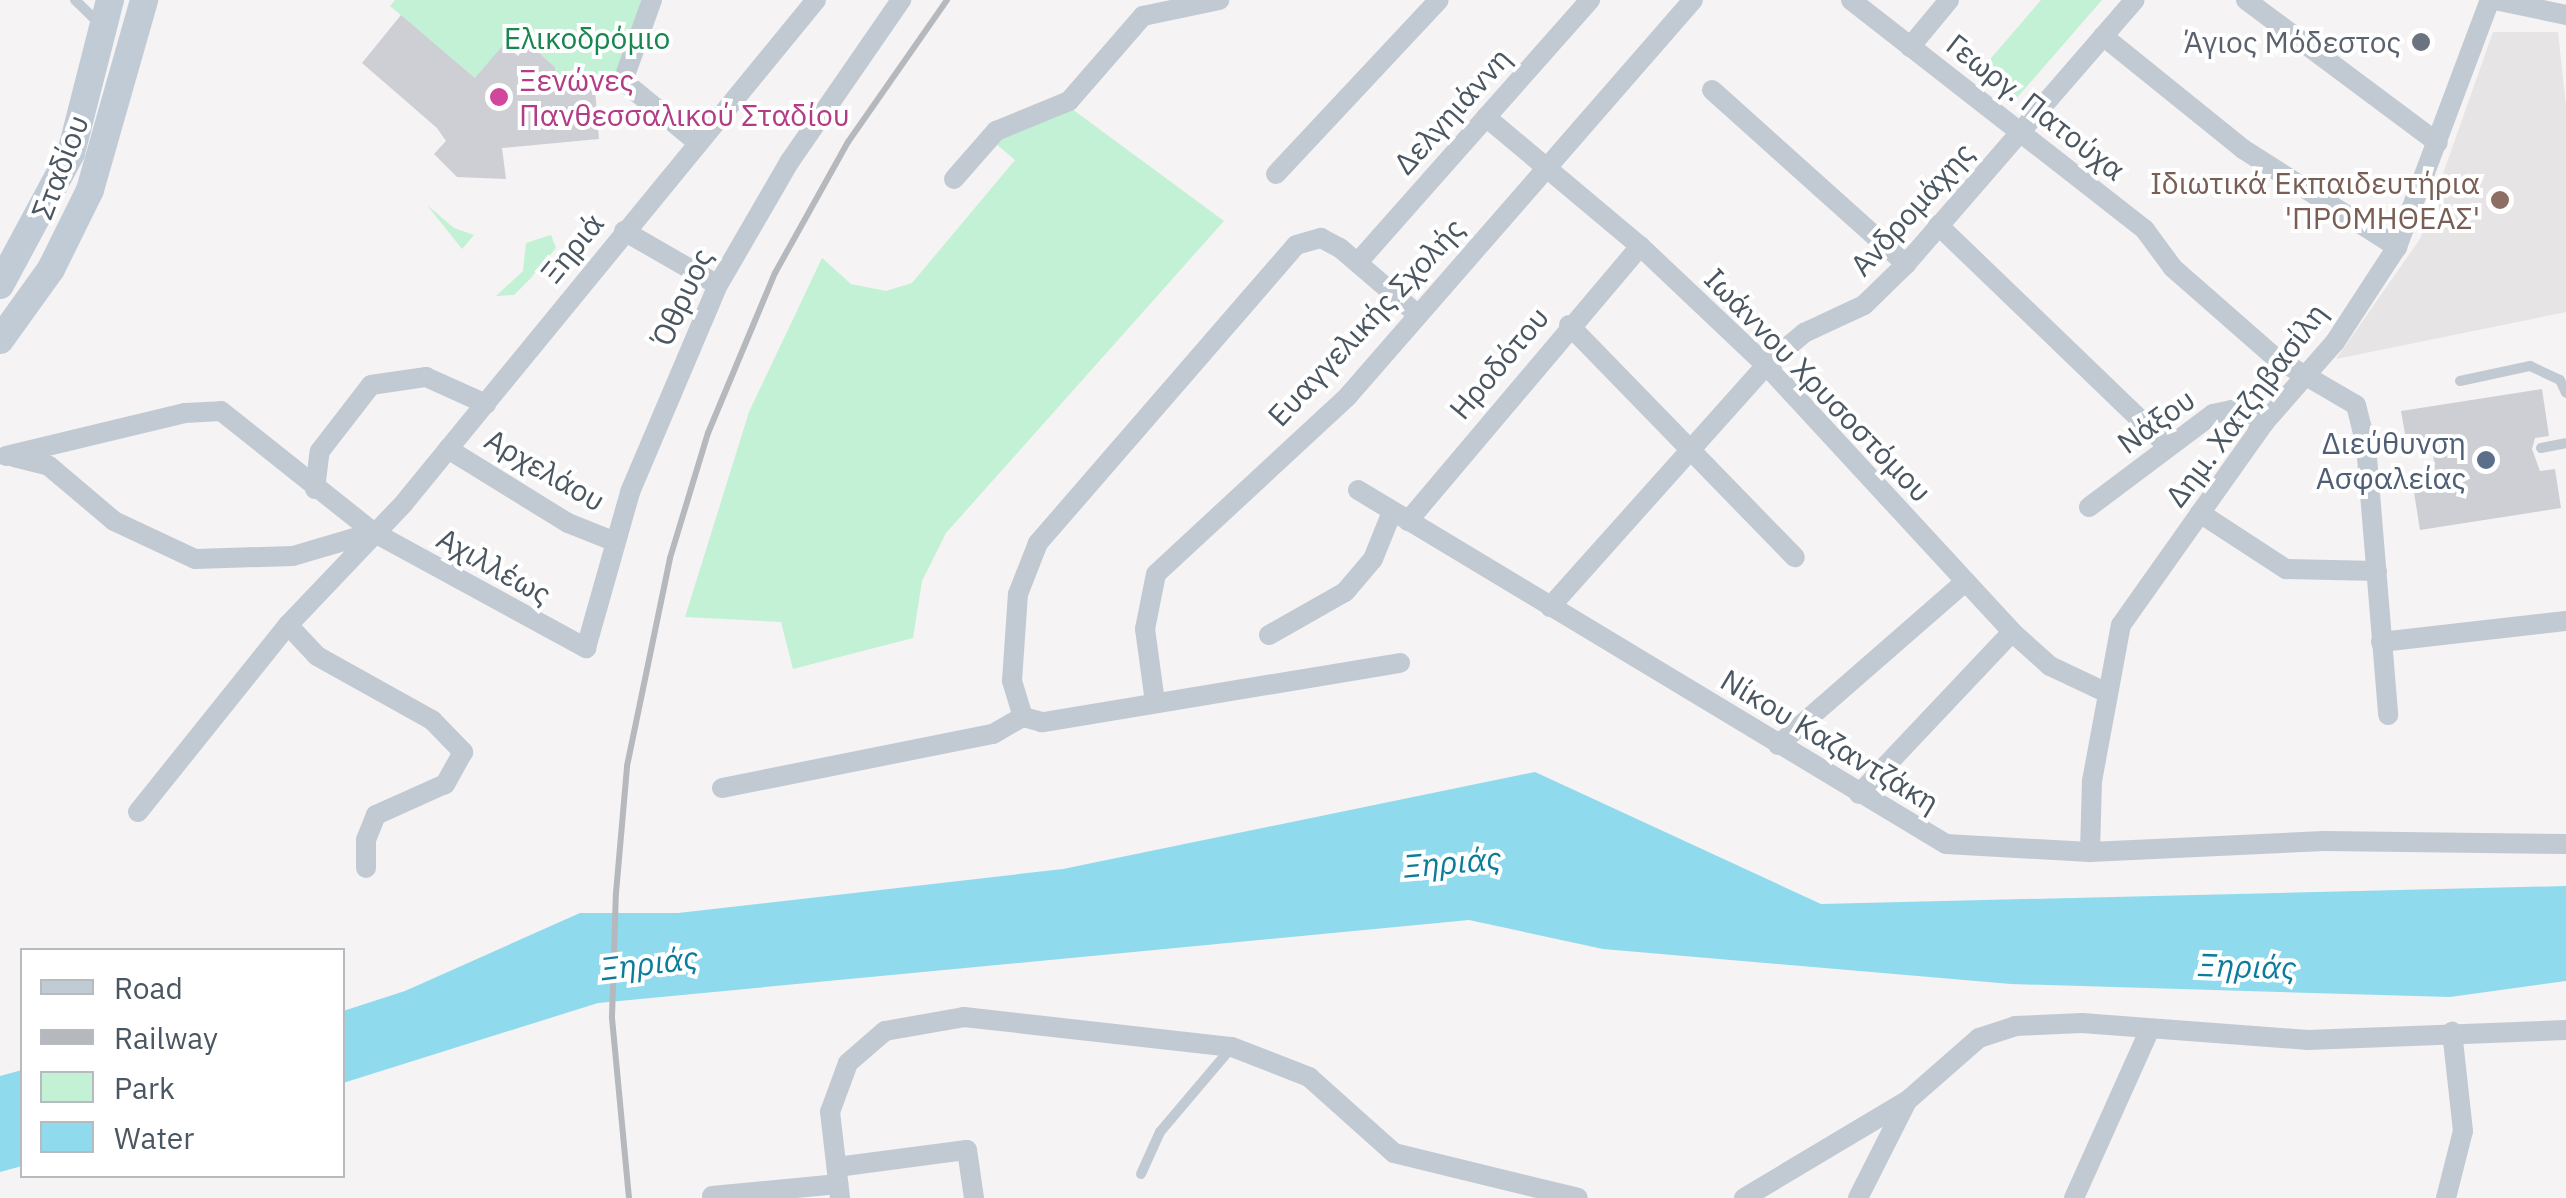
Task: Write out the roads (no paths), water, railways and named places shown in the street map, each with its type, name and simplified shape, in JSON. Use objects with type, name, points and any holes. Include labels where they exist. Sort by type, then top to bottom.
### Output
[{"type":"main road","name":"Σταδίου","points":[[0,340],[51,269],[90,190],[144,0]]},
{"type":"main road","name":"Σταδίου","points":[[0,285],[71,152],[104,34],[104,1]]},
{"type":"street","points":[[652,0],[623,81],[697,142]]},
{"type":"street","name":"Ξηριά","points":[[138,812],[288,626],[486,404],[816,0]]},
{"type":"street","points":[[954,178],[996,131],[1069,101],[1144,16],[1219,0]]},
{"type":"street","points":[[1276,174],[1439,0]]},
{"type":"street","name":"Δελγηιάννη","points":[[1359,261],[1590,0]]},
{"type":"street","name":"Ευαγγελικής Σχολής","points":[[1155,702],[1145,629],[1156,574],[1348,396],[1693,0]]},
{"type":"street","points":[[1910,48],[1949,0]]},
{"type":"street","points":[[2246,0],[2438,143]]},
{"type":"street","points":[[2493,0],[2566,15]]},
{"type":"street","name":"Δημ. Χατζηβασίλη","points":[[2090,852],[2105,692],[2121,625],[2264,423],[2304,378],[2397,247],[2493,0]]},
{"type":"street","name":"Όθρυος","points":[[586,648],[613,541],[718,286],[790,162],[901,1]]},
{"type":"street","name":"Γεωργ. Πατούχα","points":[[1855,1],[2145,230],[2173,268],[2304,378],[2360,410],[2388,715]]},
{"type":"street","name":"Ανδρομάχης","points":[[1550,606],[1766,365],[1804,333],[1864,306],[1906,264],[2132,1]]},
{"type":"street","points":[[2102,36],[2243,149],[2397,247]]},
{"type":"street","points":[[1712,90],[1906,264]]},
{"type":"street","name":"Ιωάννου Χρυσοστόμου","points":[[1486,118],[1640,246],[1766,365],[2012,632],[2050,666],[2105,692]]},
{"type":"street","points":[[1938,225],[2168,446]]},
{"type":"street","points":[[624,231],[718,286]]},
{"type":"street","points":[[1023,717],[1012,682],[1016,609],[1038,543],[1296,245],[1321,238],[1359,261],[1416,314]]},
{"type":"street","name":"Ηροδότου","points":[[1268,635],[1345,592],[1374,559],[1400,517],[1640,246]]},
{"type":"street","points":[[1569,325],[1691,445],[1795,556]]},
{"type":"street","points":[[315,489],[320,451],[371,385],[426,377],[486,404]]},
{"type":"street","name":"Αχιλλέως","points":[[3,456],[217,410],[242,421],[315,489],[372,532],[586,648]]},
{"type":"street","name":"Νάξου","points":[[2089,507],[2168,446],[2220,412],[2264,423]]},
{"type":"street","name":"Αρχελάου","points":[[448,449],[568,523],[613,541]]},
{"type":"street","points":[[3,456],[49,466],[120,525],[195,558],[293,556],[372,532]]},
{"type":"street","name":"Νίκου Καζαντζάκη","points":[[1358,490],[1946,844],[2090,852],[2324,840],[2566,844]]},
{"type":"street","points":[[2200,513],[2286,570],[2377,571]]},
{"type":"street","points":[[1778,745],[1964,582]]},
{"type":"street","points":[[2381,642],[2566,621]]},
{"type":"street","points":[[288,626],[316,656],[432,720],[463,752],[444,784],[376,815],[366,840],[366,868]]},
{"type":"street","points":[[1858,794],[2012,632]]},
{"type":"street","points":[[722,788],[993,734],[1023,717],[1042,722],[1400,663]]},
{"type":"street","points":[[839,1183],[830,1112],[848,1063],[885,1031],[918,1020],[964,1016],[1232,1046],[1309,1078],[1394,1153],[1578,1198]]},
{"type":"street","points":[[1744,1198],[1907,1101],[1970,1045],[2002,1029],[2050,1023],[2308,1040],[2566,1030]]},
{"type":"street","points":[[2074,1198],[2150,1029]]},
{"type":"street","points":[[2446,1198],[2463,1131],[2452,1032]]},
{"type":"street","points":[[1858,1198],[1907,1101]]},
{"type":"street","points":[[711,1190],[839,1183],[968,1150],[974,1198]]},
{"type":"lane","points":[[75,0],[88,8],[104,34]]},
{"type":"lane","points":[[2460,381],[2530,366],[2560,380],[2566,393]]},
{"type":"lane","points":[[2540,448],[2566,443]]},
{"type":"lane","points":[[1141,1174],[1160,1132],[1232,1046]]},
{"type":"water","name":"Ξηριάς","points":[[1535,772],[1821,904],[2566,886],[2566,981],[2450,997],[2011,984],[1603,949],[1469,920],[598,1003],[345,1082],[345,1010],[405,991],[580,913],[678,913],[1063,869]]},
{"type":"water","points":[[20,1071],[20,1167],[0,1172],[0,1076]]},
{"type":"railway","points":[[629,1198],[612,1017],[616,893],[627,766],[670,558],[708,433],[775,273],[848,142],[947,0]]},
{"type":"place","name":"Άγιος Μόδεστος","points":[[2421,42]]},
{"type":"place","name":"Ξενώνες Πανθεσσαλικού Σταδίου","points":[[499,97]]},
{"type":"place","name":"Ιδιωτικά Εκπαιδευτήρια 'ΠΡΟΜΗΘΕΑΣ'","points":[[2500,200]]},
{"type":"place","name":"Διεύθυνση Ασφαλείας","points":[[2486,460]]},
{"type":"park label","name":"Ελικοδρόμιο","points":[[587,38]]}]
